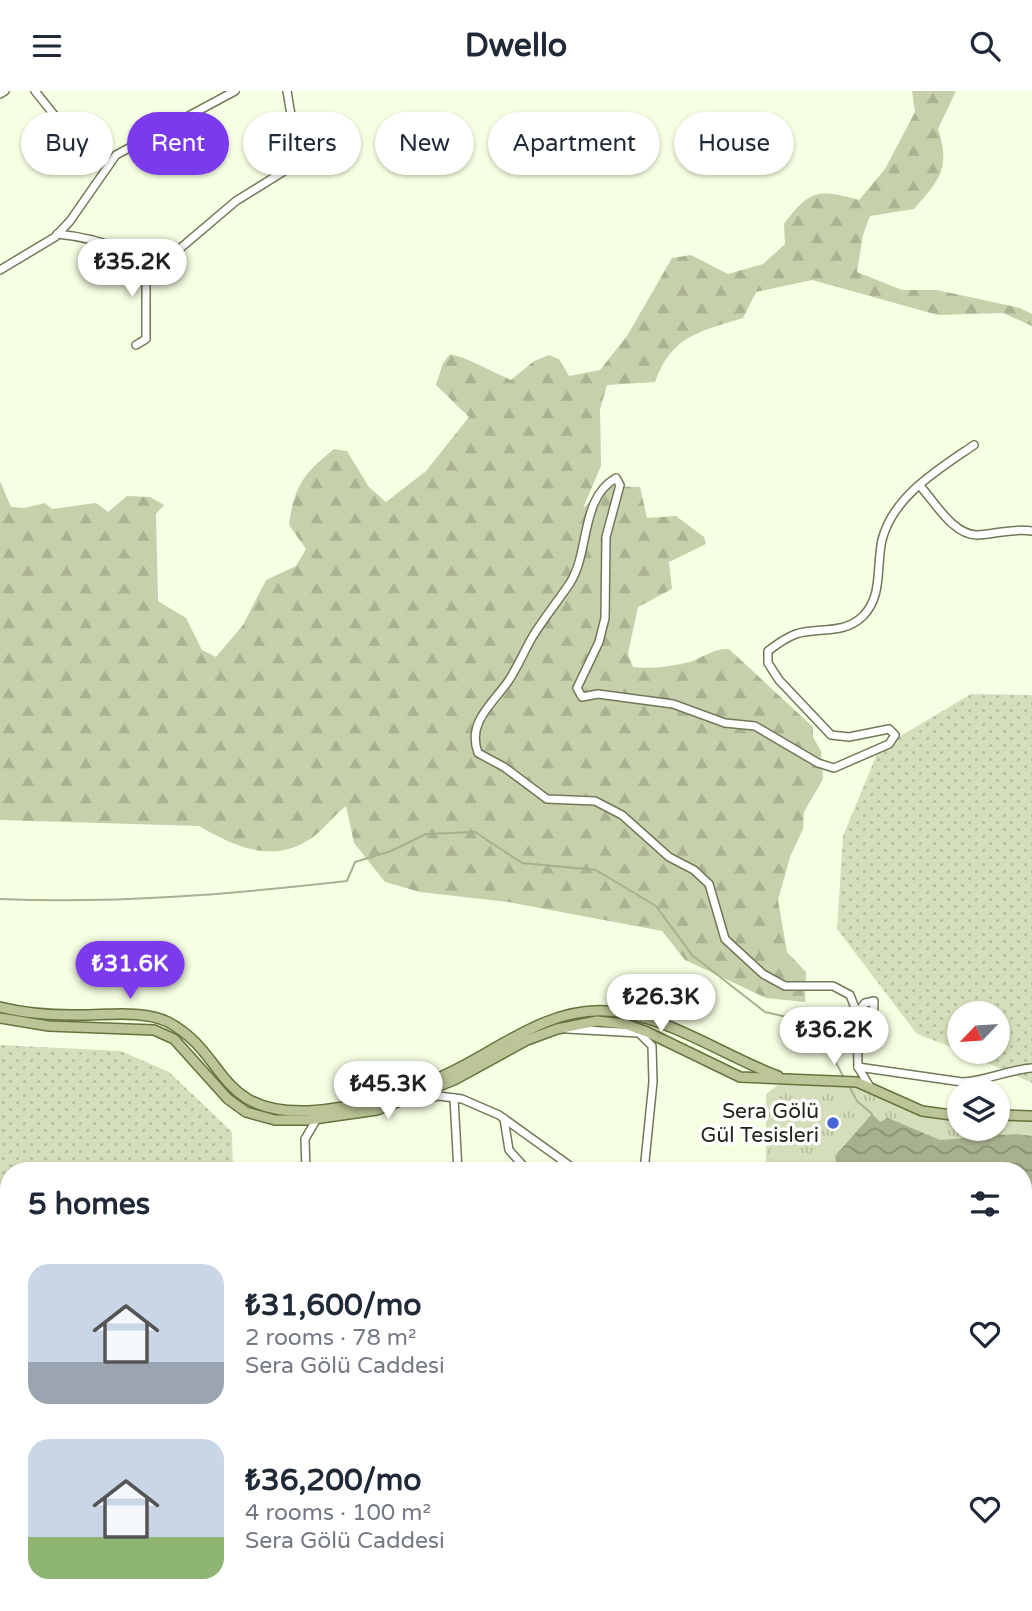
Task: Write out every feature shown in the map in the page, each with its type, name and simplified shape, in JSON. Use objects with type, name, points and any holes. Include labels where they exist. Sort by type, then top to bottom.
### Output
[{"type":"main road","points":[[0,1007],[45,1014],[145,1016],[167,1022],[195,1045],[220,1076],[239,1094],[257,1104],[282,1110],[323,1108],[381,1098],[454,1071],[528,1029],[563,1016],[605,1011],[643,1019],[681,1033],[745,1064],[786,1079]]},
{"type":"main road","points":[[0,1018],[49,1026],[154,1030],[174,1039],[228,1100],[246,1112],[275,1120],[317,1119],[377,1109],[454,1080],[527,1040],[557,1029],[597,1021],[625,1024],[740,1077],[856,1082],[922,1111],[947,1114]]},
{"type":"main road","points":[[1010,1115],[1032,1116]]},
{"type":"street","points":[[0,94],[5,91]]},
{"type":"street","points":[[35,91],[52,112]]},
{"type":"street","points":[[113,160],[133,144],[235,91]]},
{"type":"street","points":[[57,234],[74,236],[125,251],[146,267],[157,268],[236,201],[289,168],[297,151],[287,91]]},
{"type":"street","points":[[0,270],[57,234],[70,221],[101,175]]},
{"type":"street","points":[[136,345],[146,339],[146,267]]},
{"type":"street","points":[[870,1087],[858,1067],[857,1013],[849,996],[833,986],[785,986],[763,974],[725,939],[709,884],[694,870],[669,857],[622,815],[595,801],[547,799],[504,767],[478,753],[473,740],[484,708],[507,683],[534,633],[572,581],[584,551],[589,514],[606,484],[616,478],[620,485],[606,537],[605,618],[599,642],[577,688],[582,697],[598,695],[673,704],[725,723],[755,726],[818,762],[834,768],[889,744],[895,735],[889,729],[849,737],[831,735],[779,680],[768,663],[768,651],[786,638],[799,633],[839,630],[861,619],[875,601],[883,539],[893,513],[909,493],[974,445]]},
{"type":"street","points":[[920,486],[952,524],[974,535],[1017,528],[1032,531]]},
{"type":"street","points":[[857,1013],[865,1003],[874,1001],[873,1025]]},
{"type":"street","points":[[528,1029],[639,1033],[647,1038],[652,1046],[653,1063],[645,1162]]},
{"type":"street","points":[[858,1067],[962,1082],[979,1081],[1009,1070],[1032,1068]]},
{"type":"street","points":[[381,1098],[398,1102],[439,1096],[454,1098],[504,1119],[565,1162]]},
{"type":"street","points":[[454,1098],[458,1162]]},
{"type":"street","points":[[306,1162],[305,1139],[323,1108]]},
{"type":"street","points":[[504,1119],[509,1150],[520,1162]]},
{"type":"green space","points":[[912,91],[956,91],[938,129],[943,164],[936,181],[914,209],[870,216],[863,235],[857,272],[902,290],[937,290],[1020,308],[1032,314],[1032,326],[1003,313],[938,315],[812,280],[756,292],[743,318],[700,332],[679,345],[662,366],[655,382],[607,385],[600,409],[601,466],[583,508],[610,486],[640,487],[647,518],[676,516],[704,537],[706,544],[669,562],[672,589],[638,607],[628,654],[633,667],[652,668],[679,664],[717,650],[729,649],[813,727],[813,737],[821,751],[823,779],[804,812],[803,829],[790,857],[778,900],[787,952],[806,972],[805,1002],[766,998],[685,960],[662,931],[508,902],[420,892],[385,882],[354,843],[346,806],[313,837],[284,850],[270,851],[241,846],[199,826],[0,820],[0,481],[11,507],[24,508],[45,503],[52,509],[96,503],[108,512],[127,496],[150,497],[164,505],[156,514],[158,601],[186,618],[202,650],[216,657],[243,625],[266,580],[296,566],[306,549],[289,525],[298,490],[315,466],[334,449],[347,451],[369,487],[386,502],[426,471],[469,417],[436,385],[443,363],[450,354],[511,380],[534,361],[549,355],[559,359],[569,376],[600,370],[627,336],[672,258],[691,255],[728,274],[763,264],[785,244],[784,224],[808,198],[834,194],[859,200],[885,169],[915,112]]},
{"type":"green space","points":[[971,694],[1032,695],[1032,1083],[990,1064],[1010,1064],[1010,1001],[947,1001],[947,1045],[917,1034],[837,929],[843,836],[879,749]]},
{"type":"green space","points":[[0,1045],[121,1051],[169,1072],[232,1132],[233,1162],[0,1162]]},
{"type":"green space","points":[[786,1079],[857,1082],[894,1099],[947,1113],[947,1141],[1010,1141],[1010,1115],[1032,1116],[1032,1162],[766,1162],[766,1094]]},
{"type":"water","points":[[872,1114],[880,1122],[888,1118],[947,1141],[1010,1141],[1010,1134],[1032,1136],[1032,1162],[836,1162],[835,1156]]},
{"type":"waterway","points":[[0,899],[174,897],[347,881],[355,862],[391,851],[426,834],[475,832],[522,863],[596,870],[656,906],[692,955],[765,1012],[796,1019],[823,1015],[833,1057],[844,1078]]},
{"type":"waterway","points":[[849,1086],[857,1101],[872,1114]]},
{"type":"place","name":"Sera Gölü Gül Tesisleri","points":[[833,1123]]}]
